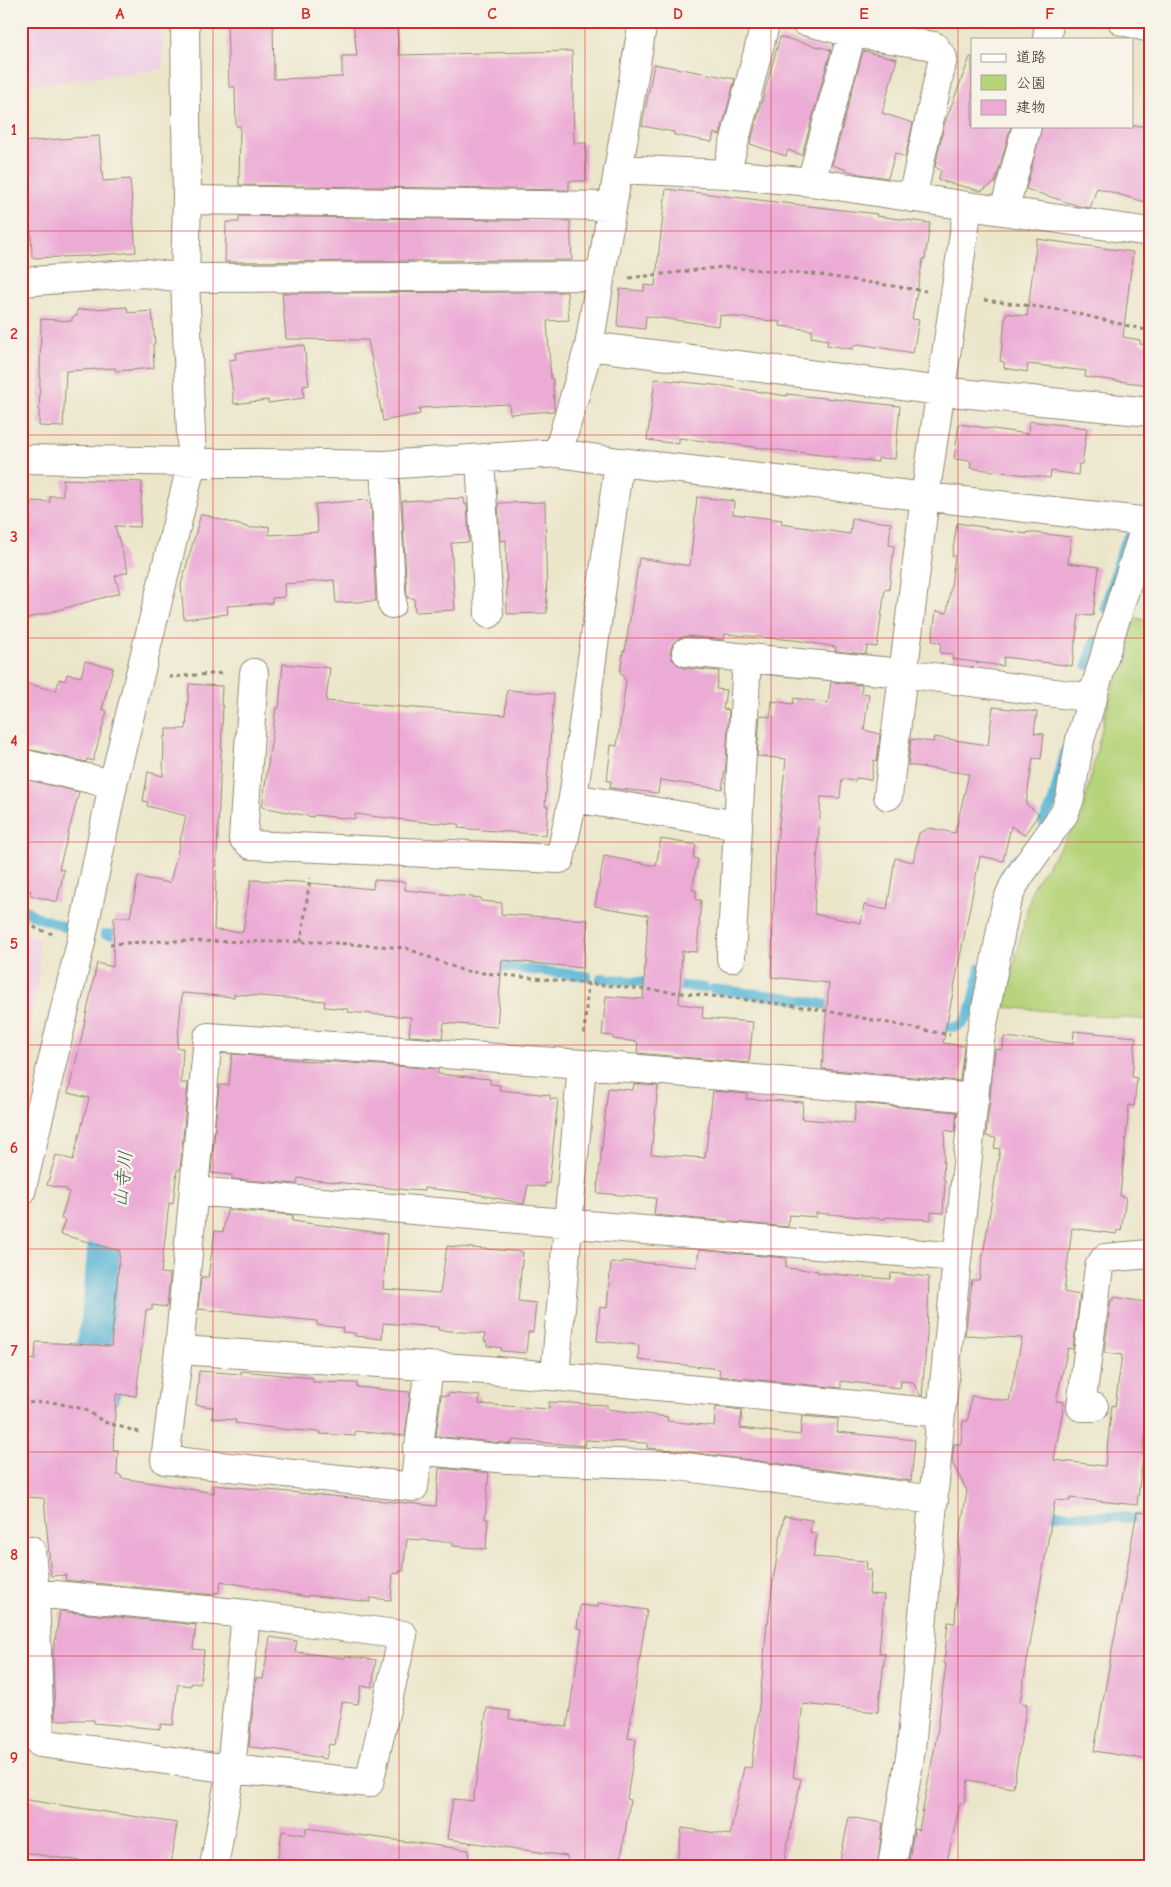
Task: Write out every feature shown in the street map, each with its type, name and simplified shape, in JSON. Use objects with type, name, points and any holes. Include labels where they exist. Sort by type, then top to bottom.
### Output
[{"type":"street","points":[[21,1192],[81,942],[138,679],[192,462],[185,278],[187,200],[185,21]]},
{"type":"street","points":[[558,453],[589,346],[613,277],[612,206],[643,21]]},
{"type":"street","points":[[726,174],[766,21]]},
{"type":"street","points":[[804,21],[852,33],[934,46],[943,58],[912,198]]},
{"type":"street","points":[[1047,38],[1048,21]]},
{"type":"street","points":[[1122,21],[1150,28]]},
{"type":"street","points":[[811,182],[852,33]]},
{"type":"street","points":[[1004,211],[1026,128]]},
{"type":"street","points":[[618,169],[726,174],[811,182],[1150,232]]},
{"type":"street","points":[[187,200],[612,206]]},
{"type":"street","points":[[888,796],[925,497],[968,206]]},
{"type":"street","points":[[21,282],[144,273],[185,278],[613,277]]},
{"type":"street","points":[[589,346],[940,391],[1150,412]]},
{"type":"street","points":[[21,459],[384,465],[558,453],[619,462],[1149,521],[1113,627],[1080,740],[1070,798],[1064,814],[1056,827],[1012,887],[1006,904],[980,1040],[941,1413],[911,1750],[892,1866]]},
{"type":"street","points":[[480,459],[489,614]]},
{"type":"street","points":[[254,673],[244,838],[251,845],[560,859],[573,798],[619,462]]},
{"type":"street","points":[[384,465],[392,604]]},
{"type":"street","points":[[686,652],[902,673],[1093,698]]},
{"type":"street","points":[[730,958],[747,658]]},
{"type":"street","points":[[29,765],[114,784]]},
{"type":"street","points":[[573,798],[738,825]]},
{"type":"street","points":[[428,1366],[414,1487],[165,1460],[179,1350],[208,1037],[582,1064],[975,1098]]},
{"type":"street","points":[[555,1376],[582,1064]]},
{"type":"street","points":[[194,1191],[957,1257]]},
{"type":"street","points":[[1094,1407],[1080,1408],[1098,1267],[1106,1258],[1150,1254]]},
{"type":"street","points":[[179,1350],[555,1376],[941,1413]]},
{"type":"street","points":[[417,1450],[507,1459],[671,1465],[934,1500]]},
{"type":"street","points":[[31,1550],[35,1593],[40,1744],[369,1783],[403,1635],[246,1614],[35,1593]]},
{"type":"street","points":[[214,1866],[231,1768],[246,1614]]},
{"type":"path","points":[[613,277],[723,267],[813,274],[1062,310],[1150,331]]},
{"type":"path","points":[[138,679],[238,672],[254,673]]},
{"type":"path","points":[[301,942],[314,848]]},
{"type":"path","points":[[21,917],[37,929],[81,942],[109,944],[162,941],[301,942],[406,948],[464,971],[732,998],[811,1008],[980,1040]]},
{"type":"path","points":[[582,1064],[588,984]]},
{"type":"path","points":[[21,1403],[52,1402],[84,1409],[104,1422],[136,1432],[167,1438]]},
{"type":"shaded area","points":[[21,21],[163,21],[163,69],[21,86]]},
{"type":"shaded area","points":[[21,931],[39,939],[38,985],[21,1067]]},
{"type":"green space","points":[[1135,618],[1150,621],[1150,1020],[1004,1007],[1033,886],[1082,816],[1105,714]]},
{"type":"building","points":[[227,21],[273,21],[274,79],[342,77],[342,56],[357,56],[353,21],[396,21],[399,55],[572,51],[574,143],[586,143],[586,181],[569,181],[569,190],[239,185],[240,126],[236,126],[235,87],[229,87]]},
{"type":"building","points":[[780,37],[831,50],[802,155],[788,150],[786,156],[750,144]]},
{"type":"building","points":[[863,51],[897,59],[882,113],[913,123],[905,157],[895,153],[888,178],[859,174],[832,165]]},
{"type":"building","points":[[971,57],[971,128],[1010,128],[995,183],[981,191],[938,180],[941,170],[935,167],[944,125]]},
{"type":"building","points":[[654,64],[735,79],[720,135],[714,133],[712,142],[674,135],[674,132],[642,126]]},
{"type":"building","points":[[1134,126],[1150,126],[1150,186],[1145,202],[1097,188],[1090,208],[1026,189],[1041,128],[1134,128]]},
{"type":"building","points":[[99,136],[103,181],[130,179],[136,252],[32,258],[31,231],[21,231],[21,142]]},
{"type":"building","points":[[666,189],[877,214],[876,216],[930,223],[925,259],[923,259],[912,319],[919,320],[913,353],[859,344],[854,345],[853,349],[827,345],[828,340],[811,337],[812,330],[780,326],[781,322],[720,315],[719,326],[646,316],[645,329],[617,326],[620,289],[644,291],[644,285],[655,286]]},
{"type":"building","points":[[239,216],[570,221],[572,260],[225,262],[226,222],[239,222]]},
{"type":"building","points":[[1037,239],[1133,252],[1123,337],[1140,340],[1140,344],[1150,345],[1150,385],[1085,377],[1086,371],[1028,364],[1027,372],[1004,368],[1004,362],[1000,361],[1006,313],[1027,316]]},
{"type":"building","points":[[567,292],[569,320],[547,321],[554,411],[510,414],[509,404],[419,408],[420,414],[383,421],[368,340],[286,339],[282,293]]},
{"type":"building","points":[[127,307],[128,313],[152,311],[155,344],[153,344],[154,368],[116,371],[115,368],[66,371],[63,427],[39,426],[41,319],[72,321],[72,317],[77,316],[77,310]]},
{"type":"building","points":[[304,345],[309,385],[303,386],[304,398],[268,403],[268,400],[234,404],[229,360],[236,359],[235,353]]},
{"type":"building","points":[[655,379],[723,386],[787,396],[787,394],[900,406],[895,459],[878,458],[878,462],[679,438],[679,444],[647,440]]},
{"type":"building","points":[[1029,421],[1087,428],[1082,464],[1079,464],[1078,475],[1051,471],[1050,478],[970,468],[971,461],[954,459],[959,424],[1028,434]]},
{"type":"building","points":[[63,479],[142,482],[140,527],[115,526],[128,572],[115,576],[120,593],[21,620],[21,505],[32,506],[32,501],[50,502],[50,496],[63,496]]},
{"type":"building","points":[[697,497],[734,501],[733,514],[782,520],[781,524],[850,534],[852,519],[891,523],[889,545],[894,546],[889,590],[885,589],[877,647],[867,646],[866,654],[835,651],[836,647],[794,640],[725,634],[724,640],[688,636],[679,638],[673,643],[670,651],[672,659],[684,668],[719,671],[716,689],[726,690],[723,709],[729,710],[726,764],[722,789],[660,780],[658,793],[610,788],[611,781],[607,781],[611,745],[617,746],[626,681],[620,672],[639,558],[690,566]]},
{"type":"building","points":[[464,498],[465,505],[467,504],[469,542],[451,543],[455,610],[415,612],[414,598],[407,598],[402,501]]},
{"type":"building","points":[[368,500],[368,503],[371,503],[376,601],[336,603],[334,580],[284,584],[285,597],[272,598],[272,603],[227,606],[228,614],[184,619],[181,585],[201,514],[250,528],[269,526],[269,535],[318,532],[315,504]]},
{"type":"building","points":[[545,502],[547,613],[507,614],[506,540],[500,541],[498,503]]},
{"type":"building","points":[[957,523],[1027,534],[1027,532],[1071,537],[1068,563],[1099,567],[1093,616],[1079,615],[1072,666],[1004,657],[1003,666],[952,659],[953,654],[940,653],[941,643],[932,641],[936,611],[947,613],[955,556],[952,556]]},
{"type":"building","points":[[85,661],[113,668],[102,709],[107,711],[93,761],[87,759],[86,762],[32,750],[21,752],[21,682],[56,691],[59,679],[65,681],[67,674],[81,677]]},
{"type":"building","points":[[283,664],[330,668],[326,701],[505,715],[507,690],[554,694],[545,806],[548,806],[546,835],[458,828],[459,824],[421,822],[355,814],[355,819],[314,815],[313,817],[262,807],[276,708],[279,708]]},
{"type":"building","points":[[831,682],[862,685],[861,693],[869,694],[864,730],[880,734],[877,761],[874,760],[871,780],[856,778],[855,781],[842,779],[840,798],[821,797],[814,914],[861,923],[864,905],[887,910],[895,858],[913,862],[919,833],[929,828],[955,833],[969,774],[908,765],[911,739],[933,742],[934,737],[988,745],[993,707],[1037,712],[1034,733],[1044,734],[1041,759],[1033,758],[1026,804],[1039,814],[1024,835],[1011,826],[1003,861],[980,856],[943,1043],[964,1046],[960,1081],[822,1069],[829,983],[771,977],[776,851],[786,759],[757,756],[760,715],[770,717],[772,701],[793,704],[794,698],[828,703]]},
{"type":"building","points":[[189,684],[222,686],[221,705],[223,705],[214,930],[243,932],[251,880],[299,882],[373,889],[374,880],[405,882],[405,890],[481,898],[481,901],[502,903],[501,914],[588,920],[583,968],[502,960],[497,1027],[444,1023],[442,1038],[409,1036],[411,1017],[347,1012],[348,1009],[324,1007],[325,1001],[234,994],[234,997],[182,993],[177,1048],[183,1048],[181,1083],[188,1083],[180,1170],[177,1170],[173,1204],[169,1203],[161,1273],[170,1274],[167,1307],[152,1305],[152,1310],[146,1310],[136,1396],[116,1394],[113,1451],[118,1451],[117,1475],[121,1475],[121,1478],[214,1493],[214,1485],[436,1506],[439,1468],[489,1473],[485,1519],[488,1519],[486,1549],[453,1546],[453,1542],[407,1539],[403,1571],[399,1571],[399,1574],[393,1573],[391,1600],[370,1598],[370,1602],[308,1595],[308,1597],[221,1581],[219,1593],[215,1592],[215,1595],[65,1580],[66,1575],[51,1576],[44,1498],[21,1497],[21,1467],[29,1359],[35,1360],[36,1342],[111,1346],[120,1251],[60,1234],[65,1220],[61,1219],[69,1192],[66,1191],[67,1189],[47,1185],[56,1155],[73,1160],[89,1098],[68,1093],[97,963],[113,967],[114,917],[130,917],[138,877],[170,883],[186,816],[147,806],[148,802],[143,801],[148,772],[163,776],[164,736],[166,736],[166,729],[186,729]]},
{"type":"building","points":[[21,778],[79,792],[59,869],[64,870],[57,902],[30,895],[31,891],[21,889]]},
{"type":"building","points":[[661,839],[696,845],[693,858],[698,859],[692,890],[696,890],[696,900],[701,900],[697,952],[682,951],[679,1004],[703,1007],[702,1018],[753,1022],[749,1063],[637,1053],[638,1042],[613,1039],[613,1036],[602,1035],[606,996],[643,999],[648,915],[595,906],[604,856],[656,866]]},
{"type":"building","points":[[1074,1031],[1136,1037],[1132,1077],[1137,1078],[1134,1106],[1129,1105],[1120,1196],[1126,1197],[1121,1231],[1117,1230],[1116,1234],[1072,1228],[1064,1292],[1080,1295],[1073,1349],[1068,1348],[1056,1401],[1064,1402],[1054,1460],[1105,1466],[1112,1405],[1115,1406],[1122,1355],[1104,1353],[1111,1300],[1114,1300],[1114,1297],[1150,1303],[1150,1395],[1137,1505],[1070,1498],[1070,1501],[1055,1500],[1020,1702],[1027,1704],[1013,1788],[968,1780],[964,1804],[960,1803],[946,1866],[908,1866],[914,1829],[919,1830],[937,1735],[946,1664],[944,1663],[948,1622],[955,1623],[959,1541],[967,1491],[952,1462],[954,1444],[961,1444],[963,1421],[968,1421],[971,1396],[1009,1401],[1022,1338],[965,1335],[972,1280],[979,1280],[1000,1149],[994,1148],[996,1138],[986,1136],[995,1049],[1003,1050],[1004,1037],[1073,1044]]},
{"type":"building","points":[[232,1054],[320,1062],[438,1069],[438,1074],[490,1079],[490,1084],[500,1085],[499,1090],[550,1095],[550,1099],[558,1099],[549,1184],[545,1183],[545,1187],[528,1185],[524,1204],[472,1193],[424,1188],[424,1191],[408,1190],[298,1178],[297,1184],[232,1179],[232,1175],[211,1173],[219,1085],[229,1085]]},
{"type":"building","points":[[634,1084],[658,1086],[651,1154],[705,1158],[713,1091],[747,1094],[746,1099],[803,1102],[802,1119],[854,1123],[856,1103],[957,1112],[955,1132],[945,1130],[943,1213],[931,1212],[931,1220],[886,1217],[885,1219],[816,1213],[816,1217],[789,1215],[788,1227],[654,1215],[656,1198],[597,1193],[608,1088],[633,1090]]},
{"type":"building","points":[[227,1210],[293,1215],[292,1221],[387,1234],[383,1289],[440,1293],[447,1246],[523,1252],[518,1301],[536,1303],[533,1332],[528,1332],[526,1353],[501,1351],[502,1348],[487,1346],[487,1342],[484,1341],[485,1334],[438,1330],[438,1327],[383,1323],[382,1339],[355,1336],[355,1333],[342,1332],[343,1328],[317,1325],[317,1321],[198,1309],[201,1277],[208,1277],[215,1231],[223,1232]]},
{"type":"building","points":[[699,1250],[786,1258],[786,1268],[818,1271],[818,1273],[890,1279],[891,1273],[929,1277],[922,1396],[913,1382],[901,1381],[900,1388],[841,1381],[841,1388],[719,1376],[720,1369],[638,1360],[639,1345],[597,1341],[600,1307],[607,1308],[611,1262],[623,1263],[623,1261],[697,1267]]},
{"type":"building","points":[[199,1371],[241,1374],[241,1371],[313,1378],[313,1382],[357,1383],[357,1387],[410,1392],[405,1436],[355,1431],[355,1436],[320,1434],[321,1432],[281,1429],[235,1423],[236,1420],[212,1418],[213,1407],[196,1405]]},
{"type":"building","points":[[448,1393],[480,1396],[479,1404],[549,1409],[549,1402],[607,1405],[607,1409],[668,1417],[667,1421],[714,1426],[716,1407],[742,1410],[740,1428],[800,1435],[802,1416],[838,1419],[837,1432],[915,1440],[911,1481],[647,1448],[647,1443],[586,1440],[585,1446],[512,1440],[512,1444],[436,1436],[441,1395],[448,1396]]},
{"type":"building","points":[[1137,1512],[1150,1513],[1150,1760],[1094,1751]]},
{"type":"building","points":[[784,1516],[812,1520],[810,1532],[817,1534],[813,1557],[867,1561],[866,1570],[871,1570],[869,1594],[884,1595],[879,1653],[885,1653],[878,1712],[803,1704],[793,1777],[801,1779],[783,1866],[677,1866],[682,1828],[730,1835],[744,1767],[751,1768],[767,1622]]},
{"type":"building","points":[[598,1603],[647,1610],[628,1738],[636,1739],[627,1799],[630,1800],[620,1866],[568,1866],[567,1856],[447,1839],[453,1799],[473,1801],[487,1708],[510,1711],[509,1719],[567,1727],[582,1629],[577,1628],[580,1605],[598,1607]]},
{"type":"building","points":[[60,1611],[196,1625],[193,1649],[204,1650],[200,1684],[191,1683],[191,1686],[178,1684],[173,1725],[161,1724],[160,1729],[94,1723],[94,1720],[55,1720],[53,1652]]},
{"type":"building","points":[[270,1637],[297,1641],[295,1652],[376,1660],[372,1687],[361,1686],[358,1704],[342,1702],[335,1745],[329,1744],[326,1759],[279,1750],[249,1747],[256,1678],[263,1679]]},
{"type":"building","points":[[21,1799],[177,1823],[171,1866],[113,1866],[21,1852]]},
{"type":"building","points":[[849,1817],[883,1823],[877,1866],[839,1866]]},
{"type":"building","points":[[306,1828],[469,1850],[468,1866],[277,1866],[282,1831],[306,1835]]},
{"type":"waterway","points":[[1105,608],[1123,547],[1128,538]]},
{"type":"waterway","points":[[1087,665],[1095,641]]},
{"type":"waterway","points":[[1043,822],[1052,805],[1065,751]]},
{"type":"waterway","points":[[1005,873],[1016,858]]},
{"type":"waterway","points":[[24,909],[35,916],[65,927]]},
{"type":"waterway","points":[[105,934],[127,935]]},
{"type":"waterway","points":[[488,965],[587,976]]},
{"type":"waterway","points":[[934,1024],[952,1027],[963,1023],[974,1000],[980,968]]},
{"type":"waterway","points":[[601,978],[704,988]]},
{"type":"waterway","points":[[713,989],[783,997],[839,1007]]},
{"type":"waterway","name":"山寺川","points":[[87,1403],[99,1373],[109,1321],[122,1172]]},
{"type":"waterway","points":[[1039,1513],[1150,1519]]}]
